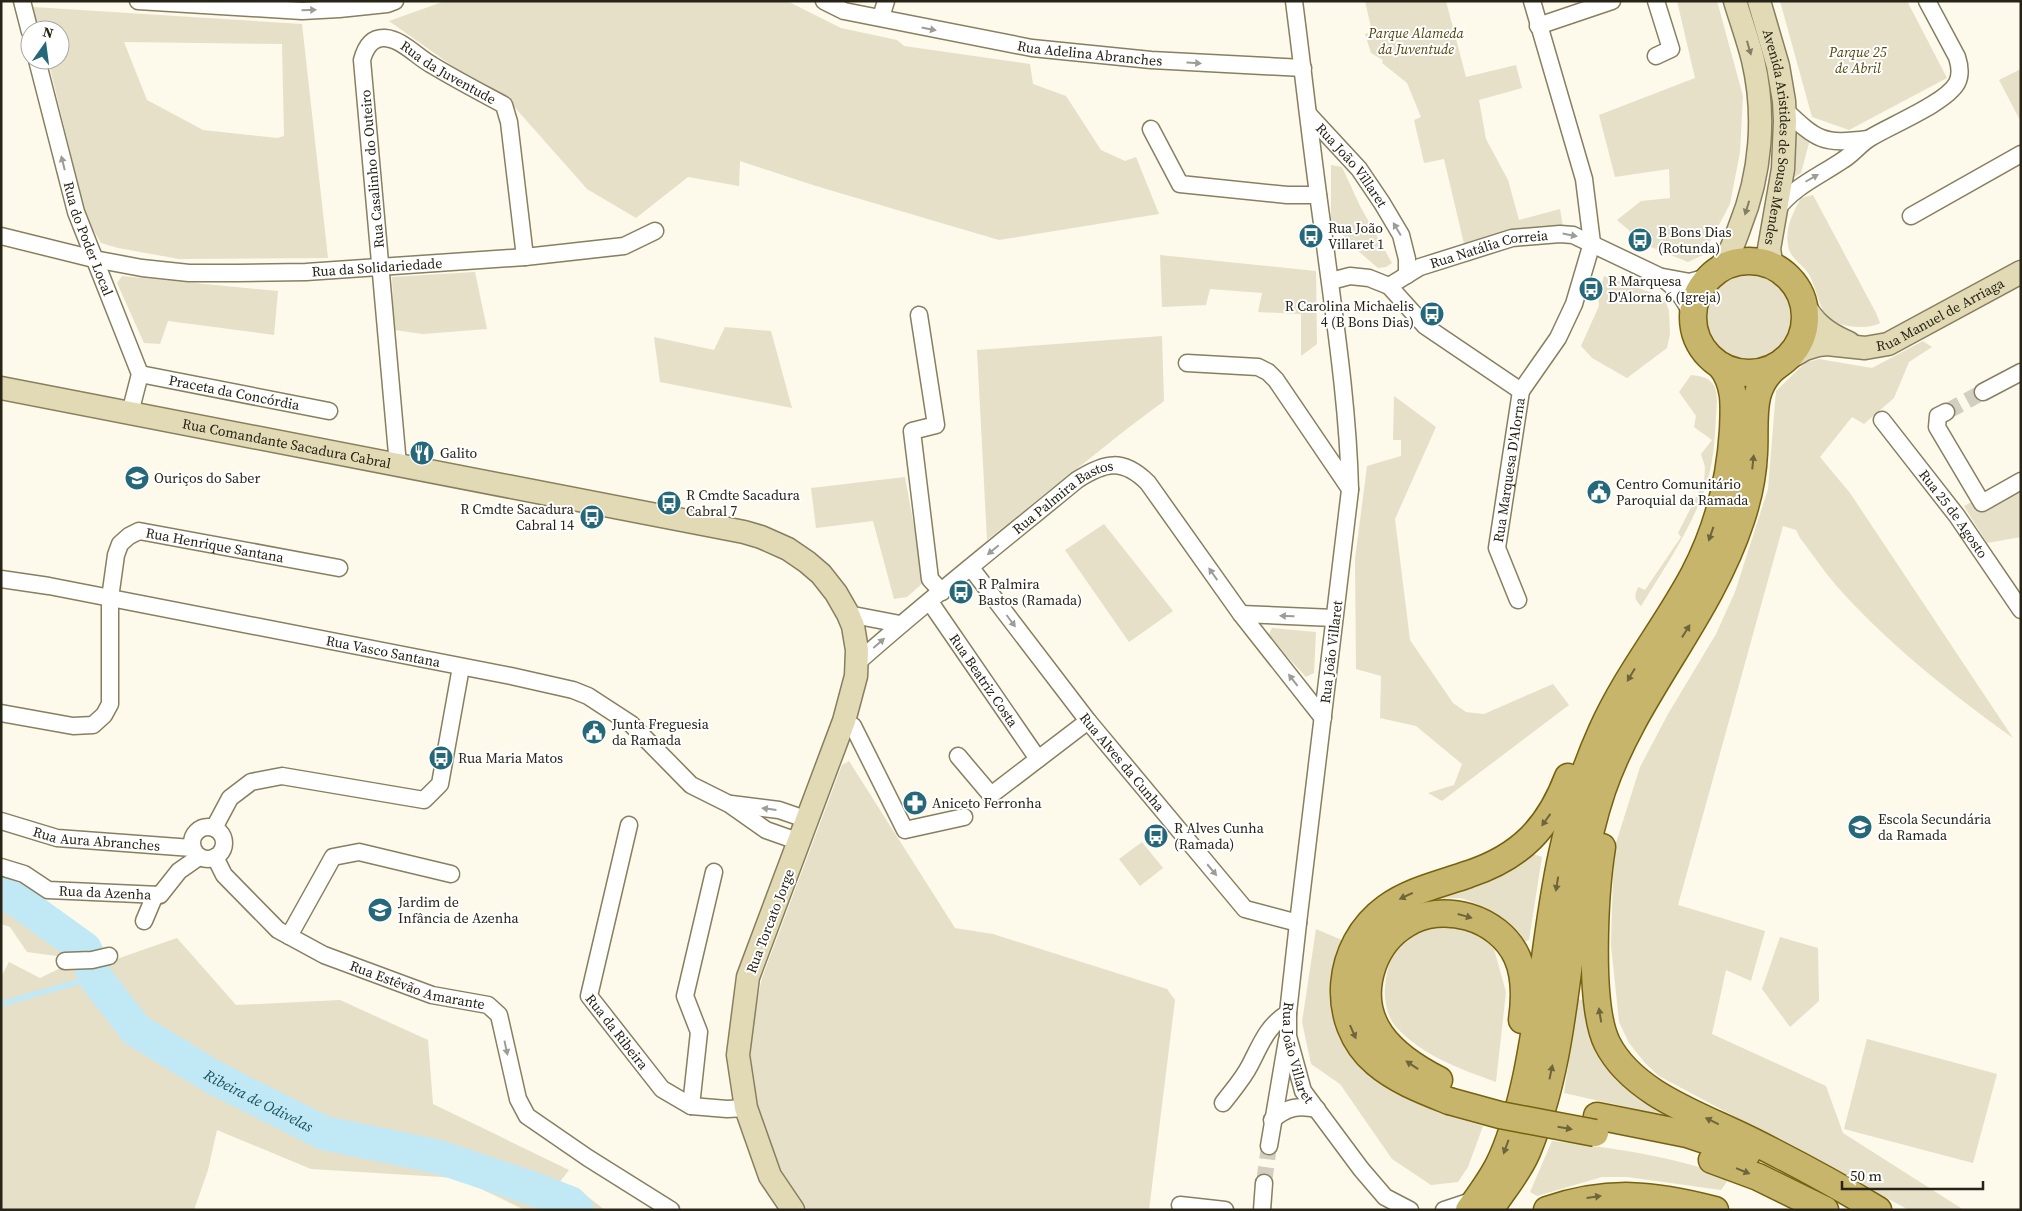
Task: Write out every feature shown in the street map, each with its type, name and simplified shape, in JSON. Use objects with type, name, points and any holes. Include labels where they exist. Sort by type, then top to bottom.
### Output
[{"type":"main road","name":"Avenida Aristides de Sousa Mendes","points":[[1713,274],[1732,249],[1744,217],[1754,182],[1760,142],[1759,101],[1755,76],[1735,1]]},
{"type":"main road","name":"Avenida Aristides de Sousa Mendes","points":[[1759,1],[1778,66],[1784,109],[1783,168],[1769,249],[1772,261],[1780,271]]},
{"type":"main road","points":[[1752,261],[1764,264],[1780,271],[1794,284],[1802,300],[1805,322],[1802,336],[1796,348],[1765,376],[1757,395],[1752,474],[1743,515],[1727,559],[1701,607],[1638,709],[1612,765],[1592,822],[1585,854],[1556,1049],[1540,1112],[1522,1163],[1479,1206],[1500,1163],[1521,1098],[1535,1034],[1558,875],[1566,836],[1586,768],[1614,705],[1635,667],[1694,574],[1711,536],[1719,511],[1730,462],[1734,408],[1732,386],[1730,378],[1721,366],[1701,346],[1693,318],[1697,296],[1713,274],[1730,264],[1752,261]]},
{"type":"main road","name":"Rua Manuel de Arriaga","points":[[1780,364],[1805,349],[1818,345],[1874,348],[1888,344],[2021,272]]},
{"type":"main road","name":"Rua Manuel de Arriaga","points":[[1802,300],[1809,314],[1825,331],[1857,346]]},
{"type":"main road","points":[[1721,366],[1734,371],[1749,373],[1759,372],[1780,364]]},
{"type":"main road","name":"Rua Comandante Sacadura Cabral","points":[[1,388],[678,519],[762,537],[788,549],[816,569],[836,593],[848,614],[856,638],[858,662]]},
{"type":"main road","name":"Rua Torcato Jorge","points":[[793,1210],[770,1176],[746,1108],[738,1055],[748,977],[844,722],[853,691],[858,662]]},
{"type":"main road","points":[[1614,705],[1589,724],[1558,801],[1544,824],[1526,842],[1488,867],[1424,889],[1396,901],[1369,923],[1351,952],[1344,978],[1344,996],[1349,1020],[1359,1042],[1375,1062],[1413,1086],[1453,1094],[1495,1097],[1596,1124],[1728,1165],[1784,1189],[1825,1210]]},
{"type":"main road","points":[[1612,765],[1614,800],[1601,857],[1596,951],[1596,986],[1602,1028],[1612,1051],[1619,1062],[1638,1081],[1658,1094],[1768,1149],[1878,1210]]},
{"type":"main road","points":[[1453,1094],[1398,1054],[1385,1040],[1376,1028],[1370,1014],[1368,1001],[1370,974],[1374,961],[1387,939],[1412,921],[1427,915],[1440,913],[1457,914],[1486,924],[1504,939],[1517,958],[1524,989],[1519,1054],[1521,1098]]},
{"type":"main road","points":[[1596,1124],[1687,1134],[1734,1149],[1765,1161],[1863,1210]]},
{"type":"main road","points":[[1547,1210],[1584,1199],[1605,1196],[1651,1198],[1716,1210]]},
{"type":"street","points":[[22,1],[27,20]]},
{"type":"street","points":[[138,1],[302,11],[387,4],[396,1]]},
{"type":"street","name":"Rua Adelina Abranches","points":[[824,1],[844,11],[1032,48],[1151,60],[1303,68]]},
{"type":"street","points":[[881,18],[886,1]]},
{"type":"street","name":"Rua João Villaret","points":[[1294,1],[1318,195],[1331,281],[1349,442],[1350,490],[1298,923],[1288,1013],[1288,1036],[1303,1091],[1361,1169],[1385,1197],[1410,1210]]},
{"type":"street","name":"Rua Marquesa D'Alorna","points":[[1518,600],[1497,548],[1521,391],[1558,338],[1574,304],[1592,243],[1584,179],[1532,1]]},
{"type":"street","points":[[1538,26],[1612,1]]},
{"type":"street","points":[[1656,1],[1671,49],[1656,56]]},
{"type":"street","points":[[1776,210],[1798,187],[1845,159],[1868,140],[1940,99],[1957,83],[1960,74],[1957,57],[1927,1]]},
{"type":"street","name":"Rua da Juventude","points":[[364,52],[368,45],[375,40],[384,38],[393,40],[429,64],[504,105],[509,122],[525,257]]},
{"type":"street","name":"Rua Casalinho do Outeiro","points":[[364,52],[362,60],[382,267],[398,466]]},
{"type":"street","name":"Rua do Poder Local","points":[[39,70],[76,212],[140,374]]},
{"type":"street","points":[[1784,109],[1810,133],[1819,138],[1836,142],[1868,140]]},
{"type":"street","name":"Rua João Villaret","points":[[1309,115],[1359,169],[1382,203],[1401,236],[1407,259],[1407,275]]},
{"type":"street","points":[[1151,130],[1180,184],[1287,195],[1318,195]]},
{"type":"street","points":[[1911,216],[2021,154]]},
{"type":"street","name":"Rua da Solidariedade","points":[[1,236],[94,259],[142,268],[189,273],[273,273],[525,257],[624,246],[655,231]]},
{"type":"street","name":"Rua Natália Correia","points":[[1389,286],[1420,267],[1512,238],[1560,234],[1573,234],[1659,276]]},
{"type":"street","points":[[1659,276],[1690,282],[1713,274]]},
{"type":"street","points":[[1331,281],[1350,276],[1369,278],[1389,286],[1424,326],[1521,391]]},
{"type":"street","points":[[1659,276],[1679,292],[1693,318]]},
{"type":"street","name":"Rua Beatriz Costa","points":[[919,315],[936,425],[912,431],[930,579],[945,622],[1038,759]]},
{"type":"street","points":[[1187,363],[1258,367],[1268,372],[1276,380],[1350,490]]},
{"type":"street","points":[[1983,392],[2021,372]]},
{"type":"street","points":[[130,413],[140,374]]},
{"type":"street","name":"Praceta da Concórdia","points":[[140,374],[329,411]]},
{"type":"street","points":[[1946,412],[1938,416],[1937,427],[1982,503],[2021,481]]},
{"type":"street","name":"Rua 25 de Agosto","points":[[1882,420],[1957,516],[2021,610]]},
{"type":"street","name":"Rua Palmira Bastos","points":[[858,662],[900,624],[936,597],[1077,480],[1096,468],[1109,464],[1125,466],[1138,473],[1148,483],[1240,614],[1323,718]]},
{"type":"street","name":"Rua Henrique Santana","points":[[1,713],[73,726],[93,725],[107,710],[111,697],[110,598],[116,555],[120,544],[129,536],[139,531],[339,568]]},
{"type":"street","name":"Rua Alves da Cunha","points":[[971,568],[1088,721],[1245,909],[1298,923]]},
{"type":"street","name":"Rua Vasco Santana","points":[[1,579],[110,598],[573,690],[588,696],[631,724],[691,784],[729,804],[766,830],[800,842]]},
{"type":"street","points":[[848,614],[900,624]]},
{"type":"street","points":[[1240,614],[1334,618]]},
{"type":"street","points":[[214,828],[230,798],[251,782],[282,776],[424,800],[440,784],[462,667]]},
{"type":"street","points":[[958,756],[991,795],[1088,721]]},
{"type":"street","points":[[844,722],[854,726],[905,830],[964,817]]},
{"type":"street","name":"Rua Vasco Santana","points":[[729,804],[779,810],[808,820]]},
{"type":"street","name":"Rua Aura Abranches","points":[[1,821],[57,838],[202,854]]},
{"type":"street","name":"Rua da Ribeira","points":[[629,825],[589,996],[662,1089],[691,1106],[727,1109],[746,1108]]},
{"type":"street","points":[[209,826],[214,828],[222,835],[224,845],[220,854],[202,854],[192,838],[199,829],[209,826]]},
{"type":"street","points":[[289,936],[333,857],[359,852],[451,874]]},
{"type":"street","name":"Rua da Azenha","points":[[1,867],[24,874],[48,890],[160,896],[179,871],[202,854]]},
{"type":"street","name":"Rua Estêvão Amarante","points":[[202,854],[278,930],[324,955],[432,995],[488,1005],[499,1015],[518,1099],[528,1116],[588,1158],[671,1210]]},
{"type":"street","points":[[691,1106],[699,1032],[685,996],[714,872]]},
{"type":"street","points":[[144,921],[155,895]]},
{"type":"street","points":[[65,961],[92,960],[109,956]]},
{"type":"street","points":[[1223,1103],[1250,1066],[1265,1034],[1278,1019],[1288,1013]]},
{"type":"street","points":[[1269,1146],[1288,1036]]},
{"type":"street","points":[[1272,1120],[1281,1112],[1292,1107],[1304,1106],[1317,1109]]},
{"type":"street","name":"Rua João Villaret","points":[[1361,1169],[1386,1210]]},
{"type":"street","points":[[1262,1210],[1264,1183]]},
{"type":"street","points":[[1180,1205],[1224,1210]]},
{"type":"street","points":[[1444,1210],[1479,1206]]},
{"type":"green space","points":[[445,1],[787,1],[841,28],[897,40],[904,46],[1030,64],[1033,84],[1066,96],[1101,150],[1125,161],[1136,157],[1159,214],[999,240],[816,186],[740,161],[739,186],[688,177],[636,218],[587,189],[502,93],[492,94],[389,21]]},
{"type":"green space","name":"Parque Alameda da Juventude","points":[[1365,1],[1446,1],[1466,77],[1516,65],[1522,88],[1479,100],[1486,139],[1508,180],[1519,220],[1560,209],[1563,227],[1513,231],[1464,244],[1444,159],[1424,163],[1414,120],[1421,117],[1407,83],[1382,63],[1383,60],[1371,53],[1365,34],[1372,32]]},
{"type":"green space","points":[[1677,1],[1717,1],[1743,96],[1740,152],[1730,204],[1703,255],[1688,262],[1646,245],[1617,220],[1641,201],[1670,198],[1669,169],[1615,177],[1599,115],[1695,78]]},
{"type":"green space","name":"Parque 25 de Abril","points":[[1780,1],[1907,1],[1947,78],[1849,130],[1812,117]]},
{"type":"green space","points":[[33,7],[302,24],[328,258],[179,259],[101,243],[86,217],[50,70],[70,70],[70,20],[36,20]],"holes":[[[124,42],[282,44],[284,136],[277,138],[203,130],[147,100]]]},
{"type":"green space","points":[[2021,69],[2021,122],[1999,80]]},
{"type":"green space","points":[[1797,134],[1809,143],[1801,173],[1793,178],[1791,175],[1795,135]]},
{"type":"green space","points":[[1331,165],[1342,167],[1360,206],[1392,263],[1386,267],[1378,268],[1350,244],[1331,219]]},
{"type":"green space","points":[[1813,195],[1880,323],[1860,327],[1844,325],[1831,319],[1826,315],[1822,307],[1810,276],[1791,254],[1787,238],[1790,220],[1801,198]]},
{"type":"green space","points":[[1160,255],[1316,271],[1317,344],[1301,356],[1301,314],[1258,312],[1262,293],[1210,289],[1206,305],[1162,307]]},
{"type":"green space","points":[[475,272],[487,329],[423,334],[394,330],[392,277]]},
{"type":"green space","points":[[1749,274],[1765,277],[1773,281],[1785,293],[1789,301],[1792,317],[1789,333],[1785,341],[1773,353],[1765,357],[1749,360],[1733,357],[1725,353],[1713,341],[1709,333],[1706,317],[1709,301],[1713,293],[1725,281],[1733,277]]},
{"type":"green space","points":[[122,276],[278,291],[274,335],[168,321],[160,344],[144,343],[117,283]]},
{"type":"green space","points":[[1604,276],[1658,295],[1665,300],[1669,311],[1670,334],[1667,348],[1627,378],[1592,358],[1581,346],[1599,306],[1598,296]]},
{"type":"green space","points":[[725,327],[771,331],[792,408],[660,382],[654,337],[714,350]]},
{"type":"green space","points":[[1162,336],[1164,401],[987,540],[977,350]]},
{"type":"green space","points":[[1923,341],[1932,347],[1909,362],[1894,398],[1864,424],[1852,417],[1820,457],[1850,493],[2013,738],[1902,651],[1861,613],[1836,586],[1796,530],[1783,526],[1678,905],[1765,931],[1751,981],[1726,970],[1712,1034],[1826,1086],[1843,1133],[1964,1210],[1909,1210],[1659,1076],[1645,1063],[1629,1043],[1619,1022],[1611,945],[1616,843],[1640,767],[1668,714],[1716,634],[1735,592],[1768,489],[1776,391],[1805,363],[1819,359],[1872,368]]},
{"type":"green space","points":[[1691,375],[1707,379],[1715,387],[1717,407],[1710,473],[1698,506],[1676,550],[1641,606],[1635,597],[1638,587],[1645,590],[1681,537],[1678,533],[1704,482],[1705,467],[1701,454],[1712,440],[1694,427],[1696,416],[1679,392]]},
{"type":"green space","points":[[1394,396],[1436,427],[1395,519],[1410,640],[1453,703],[1466,712],[1484,714],[1553,684],[1569,705],[1442,801],[1428,793],[1454,785],[1462,764],[1416,726],[1380,718],[1381,676],[1356,669],[1355,559],[1367,466],[1401,456],[1401,440],[1393,440]]},
{"type":"green space","points":[[2021,475],[2021,537],[1987,543],[1964,506]]},
{"type":"green space","points":[[905,477],[924,582],[907,597],[894,599],[873,521],[816,528],[811,488]]},
{"type":"green space","points":[[1104,524],[1173,611],[1129,642],[1065,550]]},
{"type":"green space","points":[[1272,628],[1316,632],[1314,673],[1306,677],[1268,636]]},
{"type":"green space","points":[[849,761],[955,928],[993,934],[1167,989],[1175,1000],[1149,1210],[805,1210],[783,1179],[762,1129],[749,1080],[750,1033],[762,978],[842,765]]},
{"type":"green space","points":[[1142,842],[1163,868],[1140,886],[1119,859]]},
{"type":"green space","points":[[1525,851],[1542,857],[1529,940],[1524,942],[1488,911],[1464,899],[1443,899],[1407,908]]},
{"type":"green space","points":[[1,874],[13,877],[82,927],[108,962],[177,938],[236,1005],[340,1000],[428,1040],[433,1104],[569,1170],[538,1210],[525,1210],[458,1178],[311,1169],[217,1130],[208,1170],[194,1210],[1,1210],[1,977],[9,962],[40,978],[79,959],[27,952],[10,927],[1,924]]},
{"type":"green space","points":[[1445,925],[1467,927],[1486,940],[1494,949],[1506,992],[1496,1082],[1456,1067],[1430,1054],[1396,1027],[1388,1013],[1385,987],[1390,961],[1395,951],[1409,936],[1431,927]]},
{"type":"green space","points":[[1316,929],[1342,940],[1332,980],[1332,1011],[1337,1027],[1375,1076],[1442,1114],[1483,1126],[1468,1167],[1458,1182],[1431,1185],[1392,1159],[1340,1084],[1311,1064],[1302,1022]]},
{"type":"green space","points":[[1780,937],[1818,948],[1819,1001],[1790,1027],[1762,989]]},
{"type":"green space","points":[[1578,999],[1587,1001],[1603,1049],[1684,1120],[1564,1093]]},
{"type":"green space","points":[[1867,1039],[1997,1074],[1973,1163],[1844,1129]]},
{"type":"green space","points":[[1552,1141],[1664,1158],[1730,1177],[1721,1190],[1627,1177],[1602,1177],[1537,1196],[1530,1192]]},
{"type":"green space","points":[[580,1191],[605,1210],[564,1210]]},
{"type":"waterway","name":"Ribeira de Odivelas","points":[[1,892],[17,900],[85,949],[95,977],[136,1030],[213,1077],[324,1133],[439,1157],[534,1189],[570,1203],[577,1210]]},
{"type":"waterway","points":[[1,1004],[95,977]]},
{"type":"tunnel","points":[[1946,412],[1983,392]]},
{"type":"tunnel","points":[[1264,1183],[1269,1146]]},
{"type":"place","name":"Rua João Villaret 1","points":[[1311,236]]},
{"type":"place","name":"B Bons Dias (Rotunda)","points":[[1640,240]]},
{"type":"place","name":"R Marquesa D'Alorna 6 (Igreja)","points":[[1591,289]]},
{"type":"place","name":"R Carolina Michaelis 4 (B Bons Dias)","points":[[1432,314]]},
{"type":"place","name":"Galito","points":[[422,453]]},
{"type":"place","name":"Ouriços do Saber","points":[[137,478]]},
{"type":"place","name":"Centro Comunitário Paroquial da Ramada","points":[[1599,492]]},
{"type":"place","name":"R Cmdte Sacadura Cabral 7","points":[[669,503]]},
{"type":"place","name":"R Cmdte Sacadura Cabral 14","points":[[592,517]]},
{"type":"place","name":"R Palmira Bastos (Ramada)","points":[[961,592]]},
{"type":"place","name":"Junta Freguesia da Ramada","points":[[594,732]]},
{"type":"place","name":"Rua Maria Matos","points":[[441,758]]},
{"type":"place","name":"Aniceto Ferronha","points":[[915,803]]},
{"type":"place","name":"Escola Secundária da Ramada","points":[[1860,827]]},
{"type":"place","name":"R Alves Cunha (Ramada)","points":[[1156,836]]},
{"type":"place","name":"Jardim de Infância de Azenha","points":[[380,910]]}]
